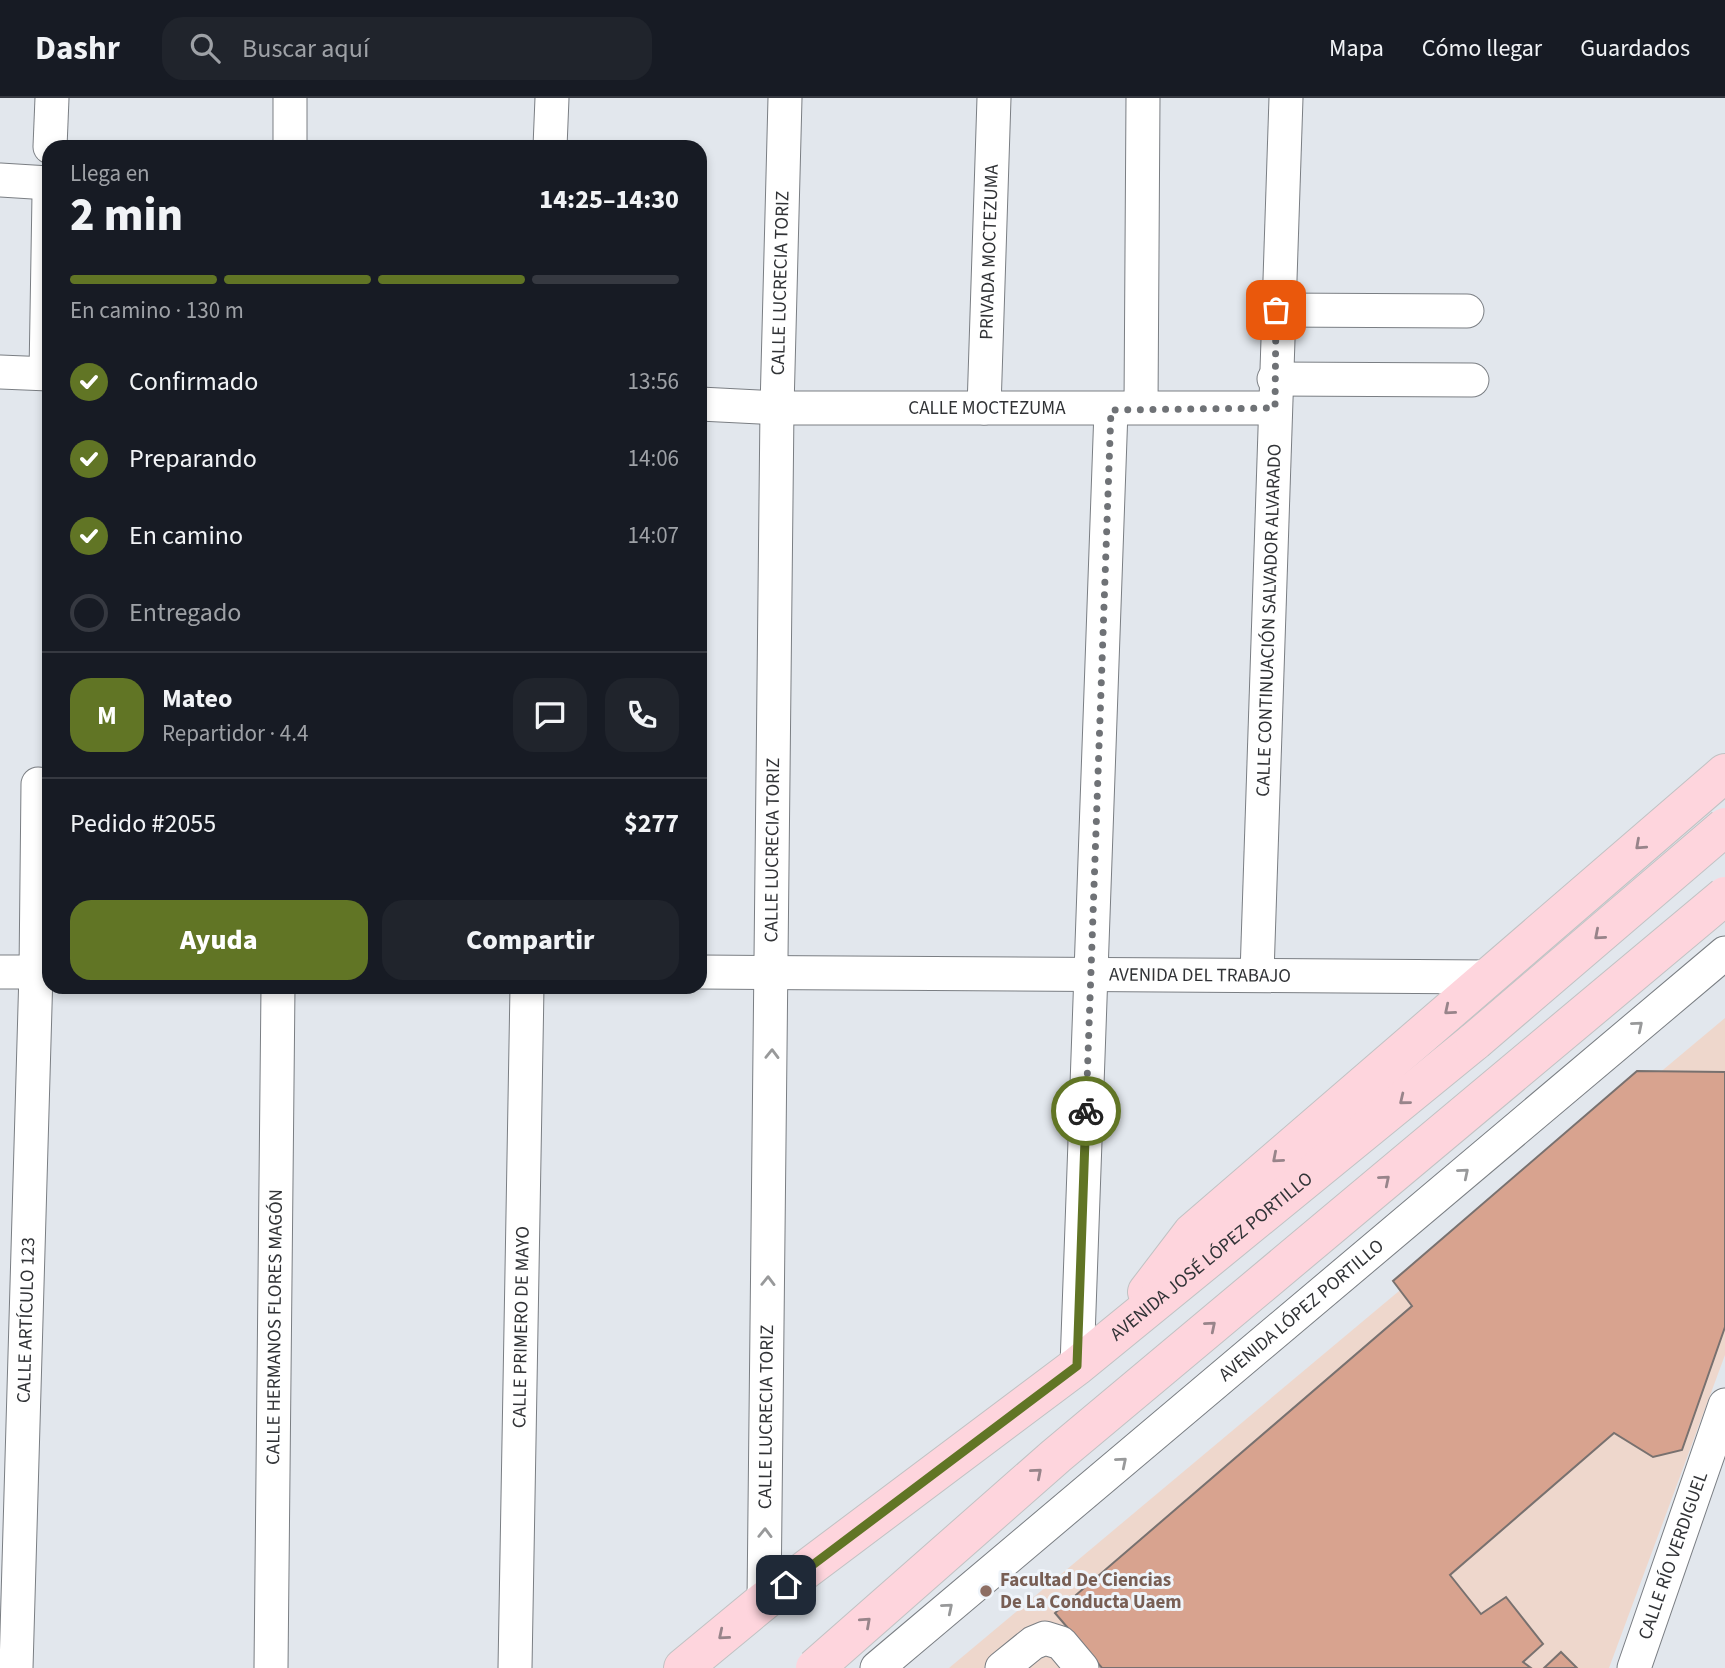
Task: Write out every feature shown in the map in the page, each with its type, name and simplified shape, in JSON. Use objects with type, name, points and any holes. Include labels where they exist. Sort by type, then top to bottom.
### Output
[{"type":"main road","points":[[1690,799],[1725,749]]},
{"type":"main road","points":[[1128,1324],[1161,1270],[1192,1233],[1489,977],[1690,799],[1725,773]]},
{"type":"main road","name":"AVENIDA JOSÉ LÓPEZ PORTILLO","points":[[683,1668],[764,1601],[1077,1366],[1475,1041],[1725,827]]},
{"type":"main road","points":[[815,1668],[1067,1447],[1725,896]]},
{"type":"street","points":[[51,140],[52,98]]},
{"type":"street","points":[[290,98],[290,140]]},
{"type":"street","points":[[550,140],[552,98]]},
{"type":"street","name":"CALLE LUCRECIA TORIZ","points":[[764,1601],[773,972],[777,408],[785,98]]},
{"type":"street","name":"PRIVADA MOCTEZUMA","points":[[984,408],[994,98]]},
{"type":"street","points":[[1077,1366],[1091,972],[1143,98]]},
{"type":"street","name":"CALLE CONTINUACIÓN SALVADOR ALVARADO","points":[[1257,974],[1276,310],[1286,98]]},
{"type":"street","points":[[0,180],[42,183]]},
{"type":"street","points":[[1276,310],[1467,311]]},
{"type":"street","points":[[0,372],[42,374]]},
{"type":"street","name":"CALLE MOCTEZUMA","points":[[707,404],[777,408],[1126,408],[1472,380]]},
{"type":"street","name":"CALLE ARTÍCULO 123","points":[[38,784],[42,934]]},
{"type":"street","name":"AVENIDA LÓPEZ PORTILLO","points":[[877,1668],[1725,953]]},
{"type":"street","points":[[0,972],[42,972]]},
{"type":"street","name":"AVENIDA DEL TRABAJO","points":[[707,972],[1091,972],[1489,977]]},
{"type":"street","name":"CALLE ARTÍCULO 123","points":[[16,1668],[42,994]]},
{"type":"street","name":"CALLE HERMANOS FLORES MAGÓN","points":[[271,1668],[278,994]]},
{"type":"street","name":"CALLE PRIMERO DE MAYO","points":[[515,1668],[527,994]]},
{"type":"street","name":"CALLE RÍO VERDIGUEL","points":[[1634,1668],[1721,1424]]},
{"type":"street","points":[[1002,1668],[1033,1643],[1045,1638],[1061,1643],[1082,1668]]},
{"type":"shaded area","points":[[1725,1018],[1725,1355],[1609,1668],[949,1668]]},
{"type":"building","points":[[1637,1071],[1725,1072],[1725,1327],[1682,1450],[1653,1457],[1614,1433],[1450,1575],[1481,1614],[1506,1597],[1543,1644],[1523,1662],[1531,1668],[1102,1668],[1055,1613],[1412,1306],[1393,1281]]},
{"type":"building","points":[[1561,1652],[1577,1668],[1544,1668]]},
{"type":"way so far","points":[[1086,1111],[1111,410],[1141,407],[1275,408],[1276,310]]},
{"type":"place","name":"Facultad De Ciencias De La Conducta Uaem","points":[[986,1591]]},
{"type":"route","points":[[786,1585],[1077,1366],[1086,1111]]}]
